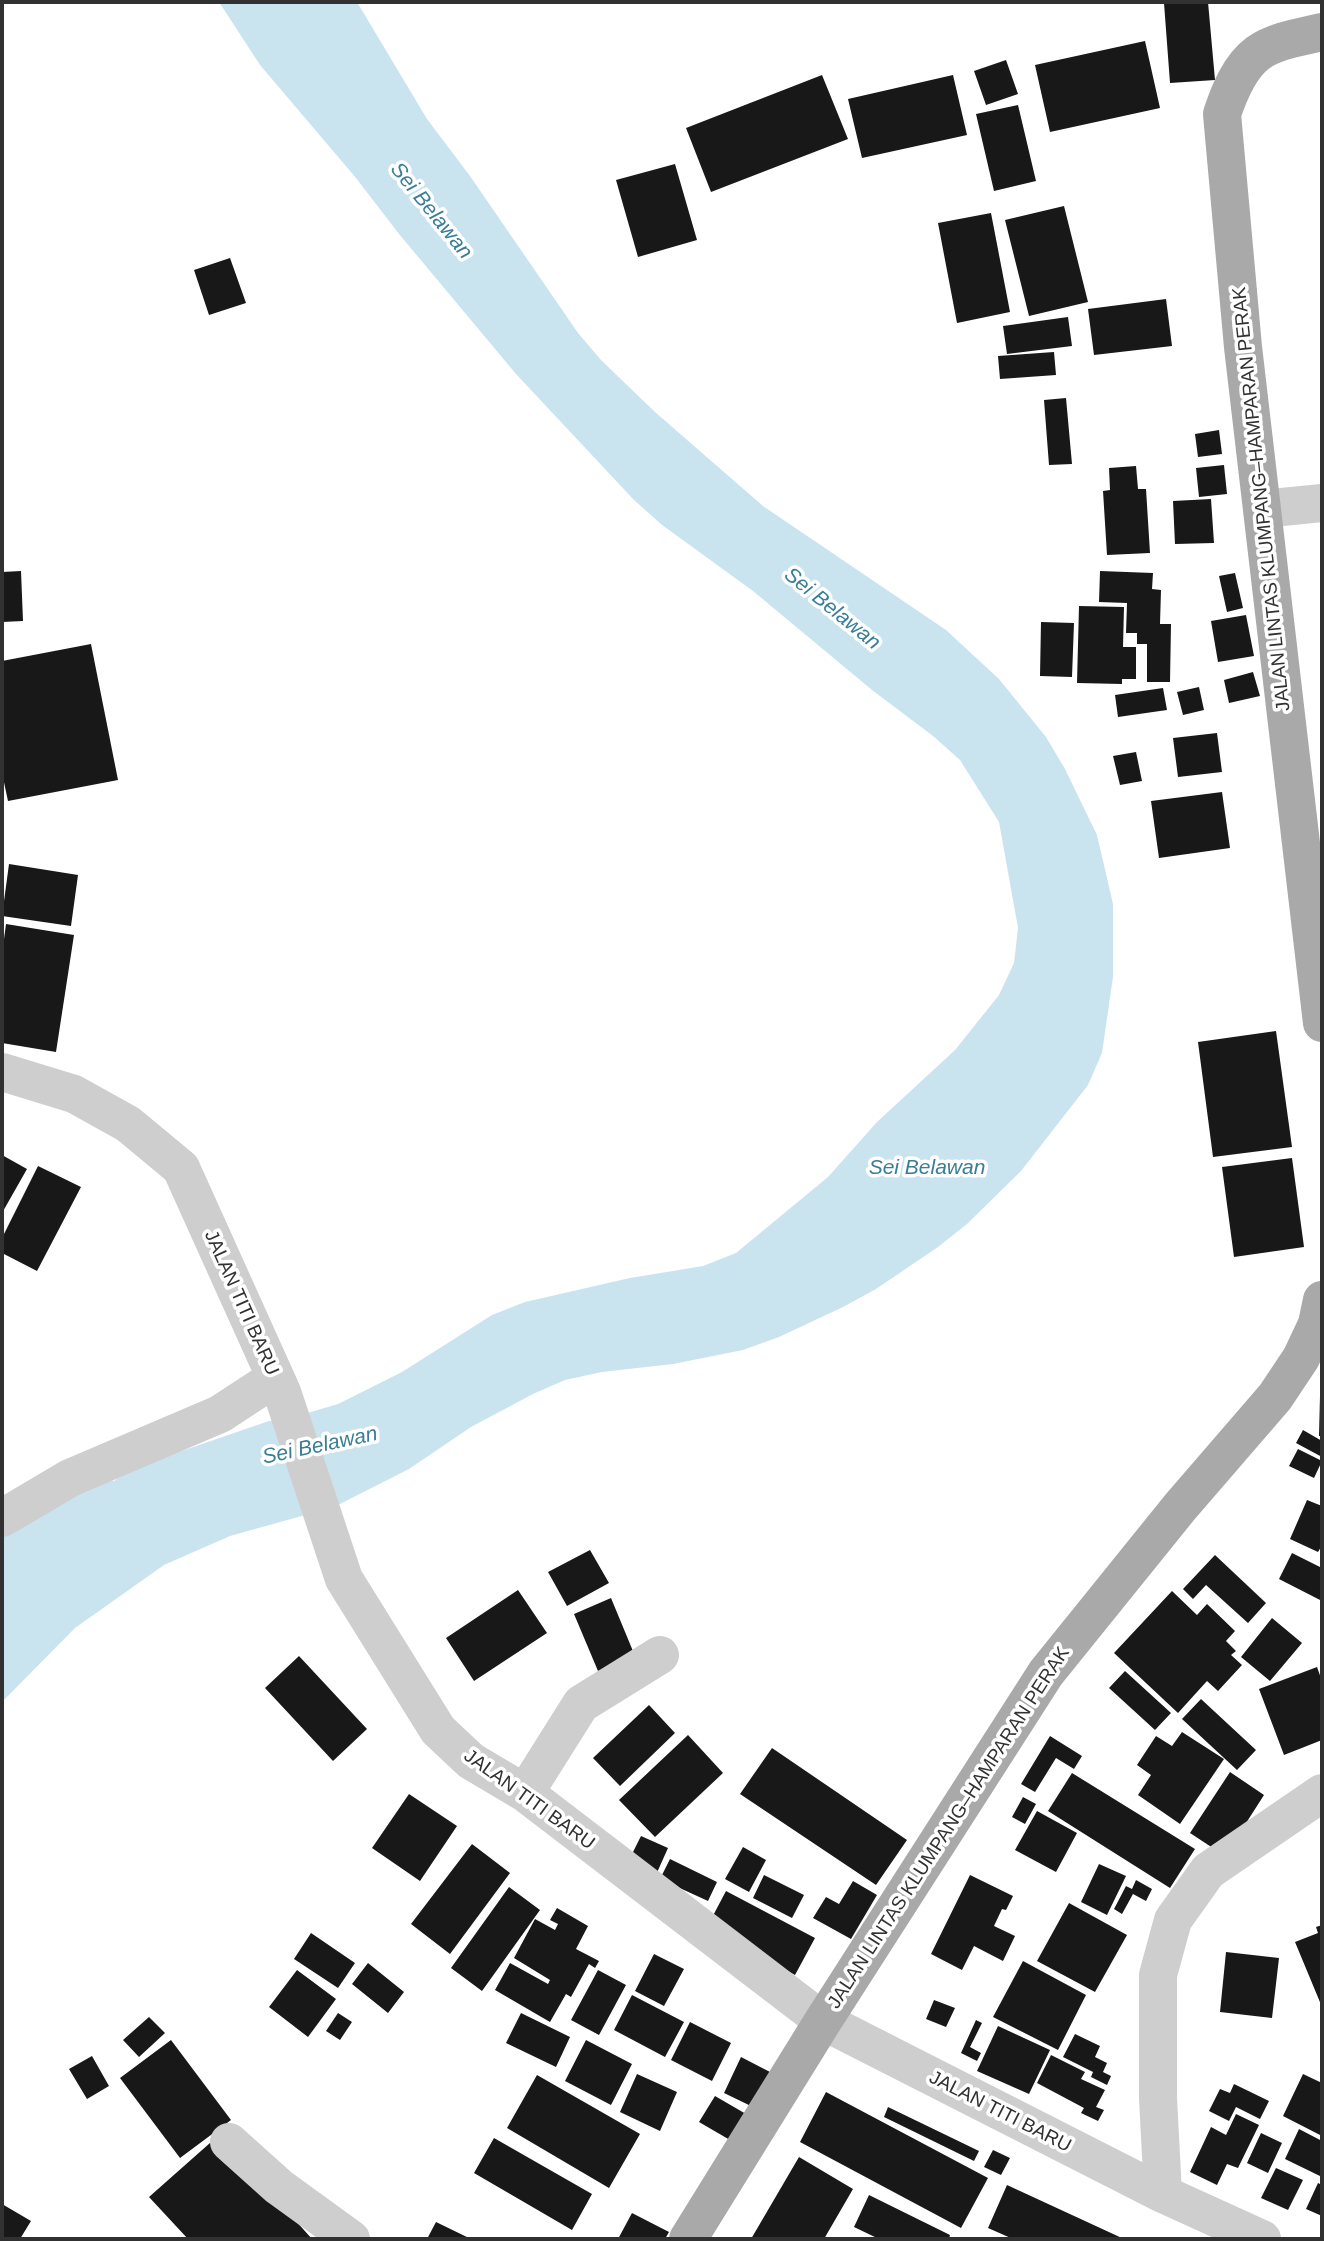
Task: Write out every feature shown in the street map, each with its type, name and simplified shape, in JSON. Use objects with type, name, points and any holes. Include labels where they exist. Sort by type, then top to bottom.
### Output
[{"type":"main road","name":"JALAN LINTAS KLUMPANG–HAMPARAN PERAK","points":[[1322,32],[1276,44],[1258,53],[1230,90],[1222,114],[1243,346],[1322,1023]]},
{"type":"main road","name":"JALAN LINTAS KLUMPANG–HAMPARAN PERAK","points":[[688,2239],[1046,1673],[1180,1507],[1275,1397],[1301,1358],[1317,1324],[1322,1300]]},
{"type":"street","points":[[1262,509],[1322,503]]},
{"type":"street","name":"JALAN TITI BARU","points":[[2,1072],[74,1094],[128,1124],[181,1168],[279,1385],[344,1579],[438,1730],[471,1761],[525,1793],[824,2021],[1163,2194],[1262,2239]]},
{"type":"street","points":[[2,1518],[70,1478],[220,1414],[279,1385]]},
{"type":"street","points":[[525,1793],[581,1704],[660,1655]]},
{"type":"street","points":[[1163,2194],[1158,2098],[1158,1975],[1173,1920],[1209,1871],[1322,1793]]},
{"type":"street","points":[[229,2142],[278,2186],[351,2239]]},
{"type":"water","name":"Sei Belawan","points":[[219,2],[357,2],[427,119],[470,176],[578,333],[601,360],[655,412],[763,506],[946,630],[999,679],[1046,737],[1097,835],[1113,904],[1113,977],[1102,1053],[1088,1085],[1021,1171],[967,1224],[876,1289],[779,1337],[743,1350],[673,1364],[602,1372],[565,1380],[471,1427],[409,1469],[334,1507],[230,1536],[164,1565],[75,1628],[2,1702],[2,1604],[11,1589],[22,1556],[34,1543],[90,1498],[118,1478],[167,1456],[269,1421],[338,1404],[402,1372],[492,1315],[525,1302],[630,1278],[703,1266],[736,1253],[828,1177],[877,1122],[955,1050],[999,995],[1014,963],[1018,928],[999,822],[960,760],[753,591],[662,525],[634,500],[516,374],[399,234],[356,178],[260,65]]},
{"type":"building","points":[[1208,2],[1215,80],[1170,83],[1164,3]]},
{"type":"building","points":[[1145,41],[1160,108],[1050,132],[1035,65]]},
{"type":"building","points":[[1006,60],[1018,94],[986,105],[974,71]]},
{"type":"building","points":[[822,75],[848,139],[711,192],[686,128]]},
{"type":"building","points":[[953,75],[967,135],[862,158],[848,99]]},
{"type":"building","points":[[1018,105],[1036,181],[994,191],[976,114]]},
{"type":"building","points":[[675,164],[697,240],[638,257],[616,180]]},
{"type":"building","points":[[1064,206],[1088,302],[1029,316],[1005,220]]},
{"type":"building","points":[[991,213],[1010,312],[957,323],[938,223]]},
{"type":"building","points":[[230,258],[246,303],[209,315],[194,270]]},
{"type":"building","points":[[1166,299],[1172,346],[1094,355],[1088,309]]},
{"type":"building","points":[[1068,317],[1072,346],[1007,354],[1003,326]]},
{"type":"building","points":[[1054,352],[1056,375],[1000,379],[998,356]]},
{"type":"building","points":[[1066,398],[1072,464],[1049,465],[1044,400]]},
{"type":"building","points":[[1219,430],[1222,454],[1198,457],[1195,434]]},
{"type":"building","points":[[1224,465],[1227,494],[1199,497],[1196,468]]},
{"type":"building","points":[[1136,466],[1138,489],[1146,489],[1150,553],[1107,555],[1103,491],[1110,490],[1109,468]]},
{"type":"building","points":[[1211,499],[1214,543],[1175,544],[1173,501]]},
{"type":"building","points":[[21,571],[23,621],[2,622],[2,572]]},
{"type":"building","points":[[1100,571],[1153,573],[1152,589],[1161,590],[1160,624],[1171,624],[1170,682],[1147,682],[1147,644],[1137,644],[1137,633],[1126,633],[1127,603],[1099,602]]},
{"type":"building","points":[[1235,573],[1243,608],[1227,612],[1219,576]]},
{"type":"building","points":[[1079,606],[1124,607],[1123,647],[1136,647],[1136,679],[1122,679],[1122,684],[1077,683]]},
{"type":"building","points":[[1246,615],[1254,656],[1218,662],[1211,621]]},
{"type":"building","points":[[1041,622],[1074,623],[1072,677],[1040,676]]},
{"type":"building","points":[[91,644],[118,780],[8,801],[2,773],[2,661]]},
{"type":"building","points":[[1253,672],[1260,696],[1229,703],[1224,680]]},
{"type":"building","points":[[1199,687],[1204,710],[1183,715],[1177,692]]},
{"type":"building","points":[[1163,688],[1167,710],[1118,717],[1115,695]]},
{"type":"building","points":[[1217,733],[1222,772],[1178,777],[1173,738]]},
{"type":"building","points":[[1136,752],[1142,781],[1120,785],[1113,756]]},
{"type":"building","points":[[1222,792],[1230,848],[1159,858],[1151,801]]},
{"type":"building","points":[[9,864],[78,875],[71,926],[2,916]]},
{"type":"building","points":[[6,924],[74,935],[56,1052],[2,1043],[2,954]]},
{"type":"building","points":[[1276,1031],[1292,1147],[1213,1157],[1198,1042]]},
{"type":"building","points":[[2,1155],[27,1169],[2,1213]]},
{"type":"building","points":[[1292,1158],[1304,1247],[1234,1257],[1222,1167]]},
{"type":"building","points":[[38,1166],[81,1187],[37,1271],[2,1253],[2,1238]]},
{"type":"building","points":[[1322,1396],[1322,1436],[1319,1436]]},
{"type":"building","points":[[1303,1430],[1322,1441],[1322,1457],[1296,1443]]},
{"type":"building","points":[[1298,1449],[1322,1461],[1314,1478],[1289,1466]]},
{"type":"building","points":[[1307,1500],[1322,1506],[1322,1547],[1318,1552],[1290,1539]]},
{"type":"building","points":[[590,1550],[609,1583],[567,1606],[548,1572]]},
{"type":"building","points":[[1292,1553],[1322,1568],[1322,1601],[1279,1579]]},
{"type":"building","points":[[1215,1555],[1266,1603],[1248,1623],[1206,1585],[1193,1599],[1183,1589]]},
{"type":"building","points":[[518,1590],[547,1633],[474,1681],[446,1638]]},
{"type":"building","points":[[1172,1591],[1197,1615],[1207,1604],[1235,1631],[1226,1641],[1236,1651],[1231,1655],[1242,1665],[1218,1691],[1207,1681],[1178,1713],[1114,1653]]},
{"type":"building","points":[[611,1598],[635,1656],[598,1671],[574,1614]]},
{"type":"building","points":[[1272,1618],[1302,1643],[1270,1681],[1241,1657]]},
{"type":"building","points":[[299,1656],[367,1729],[333,1761],[265,1688]]},
{"type":"building","points":[[1317,1667],[1322,1681],[1322,1740],[1284,1755],[1259,1689]]},
{"type":"building","points":[[1125,1671],[1171,1713],[1155,1730],[1109,1688]]},
{"type":"building","points":[[1201,1699],[1256,1750],[1237,1770],[1182,1719]]},
{"type":"building","points":[[649,1705],[675,1733],[620,1786],[593,1758]]},
{"type":"building","points":[[1182,1732],[1224,1759],[1180,1824],[1138,1795],[1151,1775],[1137,1765],[1156,1736],[1172,1746]]},
{"type":"building","points":[[688,1735],[723,1773],[655,1837],[619,1800]]},
{"type":"building","points":[[1050,1736],[1082,1756],[1074,1769],[1056,1758],[1035,1792],[1021,1784]]},
{"type":"building","points":[[772,1748],[907,1840],[876,1885],[740,1794]]},
{"type":"building","points":[[1230,1772],[1264,1795],[1225,1856],[1190,1833]]},
{"type":"building","points":[[1072,1773],[1195,1849],[1170,1888],[1048,1811]]},
{"type":"building","points":[[409,1794],[457,1826],[420,1881],[372,1848]]},
{"type":"building","points":[[1023,1797],[1036,1804],[1025,1824],[1012,1817]]},
{"type":"building","points":[[1037,1811],[1077,1833],[1056,1872],[1015,1850]]},
{"type":"building","points":[[641,1836],[668,1848],[655,1877],[627,1864]]},
{"type":"building","points":[[472,1844],[510,1873],[450,1954],[411,1924]]},
{"type":"building","points":[[743,1847],[766,1860],[749,1892],[725,1879]]},
{"type":"building","points":[[670,1859],[717,1882],[708,1901],[660,1879]]},
{"type":"building","points":[[1099,1864],[1126,1876],[1107,1915],[1081,1902]]},
{"type":"building","points":[[764,1875],[804,1895],[792,1918],[753,1898]]},
{"type":"building","points":[[970,1875],[1013,1896],[1006,1910],[1002,1909],[994,1926],[1015,1936],[1003,1961],[974,1946],[962,1970],[931,1954]]},
{"type":"building","points":[[1136,1880],[1152,1889],[1146,1901],[1133,1894],[1122,1914],[1114,1909],[1126,1886],[1132,1889]]},
{"type":"building","points":[[853,1881],[877,1895],[851,1939],[813,1918],[826,1897],[839,1904]]},
{"type":"building","points":[[509,1887],[540,1910],[482,1991],[451,1968]]},
{"type":"building","points":[[726,1891],[815,1938],[795,1975],[707,1927]]},
{"type":"building","points":[[1069,1903],[1127,1935],[1095,1992],[1037,1961]]},
{"type":"building","points":[[557,1908],[588,1926],[576,1949],[599,1961],[595,1968],[589,1964],[571,1997],[566,1994],[550,2022],[495,1990],[510,1963],[548,1984],[550,1980],[514,1958],[535,1919],[555,1930],[558,1924],[550,1920]]},
{"type":"building","points":[[1322,1925],[1322,2007],[1295,1942],[1318,1933],[1316,1927]]},
{"type":"building","points":[[311,1933],[355,1963],[338,1988],[294,1959]]},
{"type":"building","points":[[1226,1952],[1279,1958],[1272,2018],[1220,2012]]},
{"type":"building","points":[[654,1954],[684,1969],[664,2006],[635,1991]]},
{"type":"building","points":[[1023,1961],[1086,1995],[1058,2050],[993,2017]]},
{"type":"building","points":[[368,1963],[404,1992],[388,2013],[352,1984]]},
{"type":"building","points":[[297,1970],[336,1999],[308,2037],[269,2007]]},
{"type":"building","points":[[598,1970],[626,1985],[599,2035],[571,2020]]},
{"type":"building","points":[[632,1995],[684,2022],[665,2057],[614,2030]]},
{"type":"building","points":[[934,2000],[955,2008],[946,2027],[926,2019]]},
{"type":"building","points":[[338,2013],[352,2022],[340,2040],[326,2031]]},
{"type":"building","points":[[521,2013],[570,2037],[556,2067],[506,2043]]},
{"type":"building","points":[[149,2017],[165,2033],[139,2057],[123,2040]]},
{"type":"building","points":[[976,2020],[982,2023],[970,2047],[981,2053],[977,2061],[961,2053]]},
{"type":"building","points":[[690,2022],[731,2043],[712,2081],[671,2060]]},
{"type":"building","points":[[998,2026],[1050,2050],[1029,2094],[977,2071]]},
{"type":"building","points":[[1075,2034],[1100,2046],[1095,2057],[1107,2063],[1103,2072],[1111,2076],[1107,2085],[1091,2077],[1093,2072],[1063,2057]]},
{"type":"building","points":[[171,2040],[231,2120],[180,2158],[120,2078]]},
{"type":"building","points":[[586,2040],[632,2064],[611,2105],[565,2081]]},
{"type":"building","points":[[1051,2055],[1085,2072],[1081,2079],[1105,2090],[1096,2107],[1104,2110],[1098,2121],[1081,2113],[1084,2108],[1037,2083]]},
{"type":"building","points":[[92,2056],[109,2086],[87,2099],[69,2069]]},
{"type":"building","points":[[741,2057],[770,2072],[753,2107],[724,2093]]},
{"type":"building","points":[[637,2074],[677,2092],[660,2131],[620,2112]]},
{"type":"building","points":[[1303,2074],[1322,2083],[1322,2136],[1283,2116]]},
{"type":"building","points":[[537,2075],[640,2134],[609,2188],[507,2128]]},
{"type":"building","points":[[1234,2084],[1269,2101],[1260,2119],[1236,2107],[1229,2121],[1209,2111],[1220,2089],[1230,2093]]},
{"type":"building","points":[[826,2092],[988,2178],[961,2228],[800,2142]]},
{"type":"building","points":[[715,2096],[746,2114],[730,2140],[699,2122]]},
{"type":"building","points":[[888,2107],[979,2151],[974,2161],[884,2117]]},
{"type":"building","points":[[1236,2114],[1259,2125],[1238,2168],[1227,2164],[1217,2185],[1190,2172],[1211,2127],[1226,2135]]},
{"type":"building","points":[[1299,2129],[1322,2141],[1322,2177],[1285,2159]]},
{"type":"building","points":[[1261,2133],[1282,2143],[1268,2173],[1247,2163]]},
{"type":"building","points":[[219,2135],[312,2239],[188,2239],[149,2197]]},
{"type":"building","points":[[494,2138],[592,2194],[572,2230],[474,2173]]},
{"type":"building","points":[[993,2150],[1010,2158],[1001,2175],[984,2167]]},
{"type":"building","points":[[799,2157],[853,2189],[824,2239],[751,2239]]},
{"type":"building","points":[[1276,2168],[1303,2180],[1288,2210],[1261,2198]]},
{"type":"building","points":[[1318,2183],[1322,2185],[1322,2216],[1306,2209]]},
{"type":"building","points":[[1007,2185],[1124,2239],[1013,2239],[988,2228]]},
{"type":"building","points":[[869,2195],[950,2235],[949,2239],[879,2239],[854,2227]]},
{"type":"building","points":[[2,2204],[31,2221],[20,2239],[2,2239]]},
{"type":"building","points":[[632,2213],[669,2232],[665,2239],[618,2239]]},
{"type":"building","points":[[436,2222],[471,2239],[427,2239]]},
{"type":"waterway","name":"Sei Belawan","points":[[2,1576],[84,1523],[102,1515]]}]
